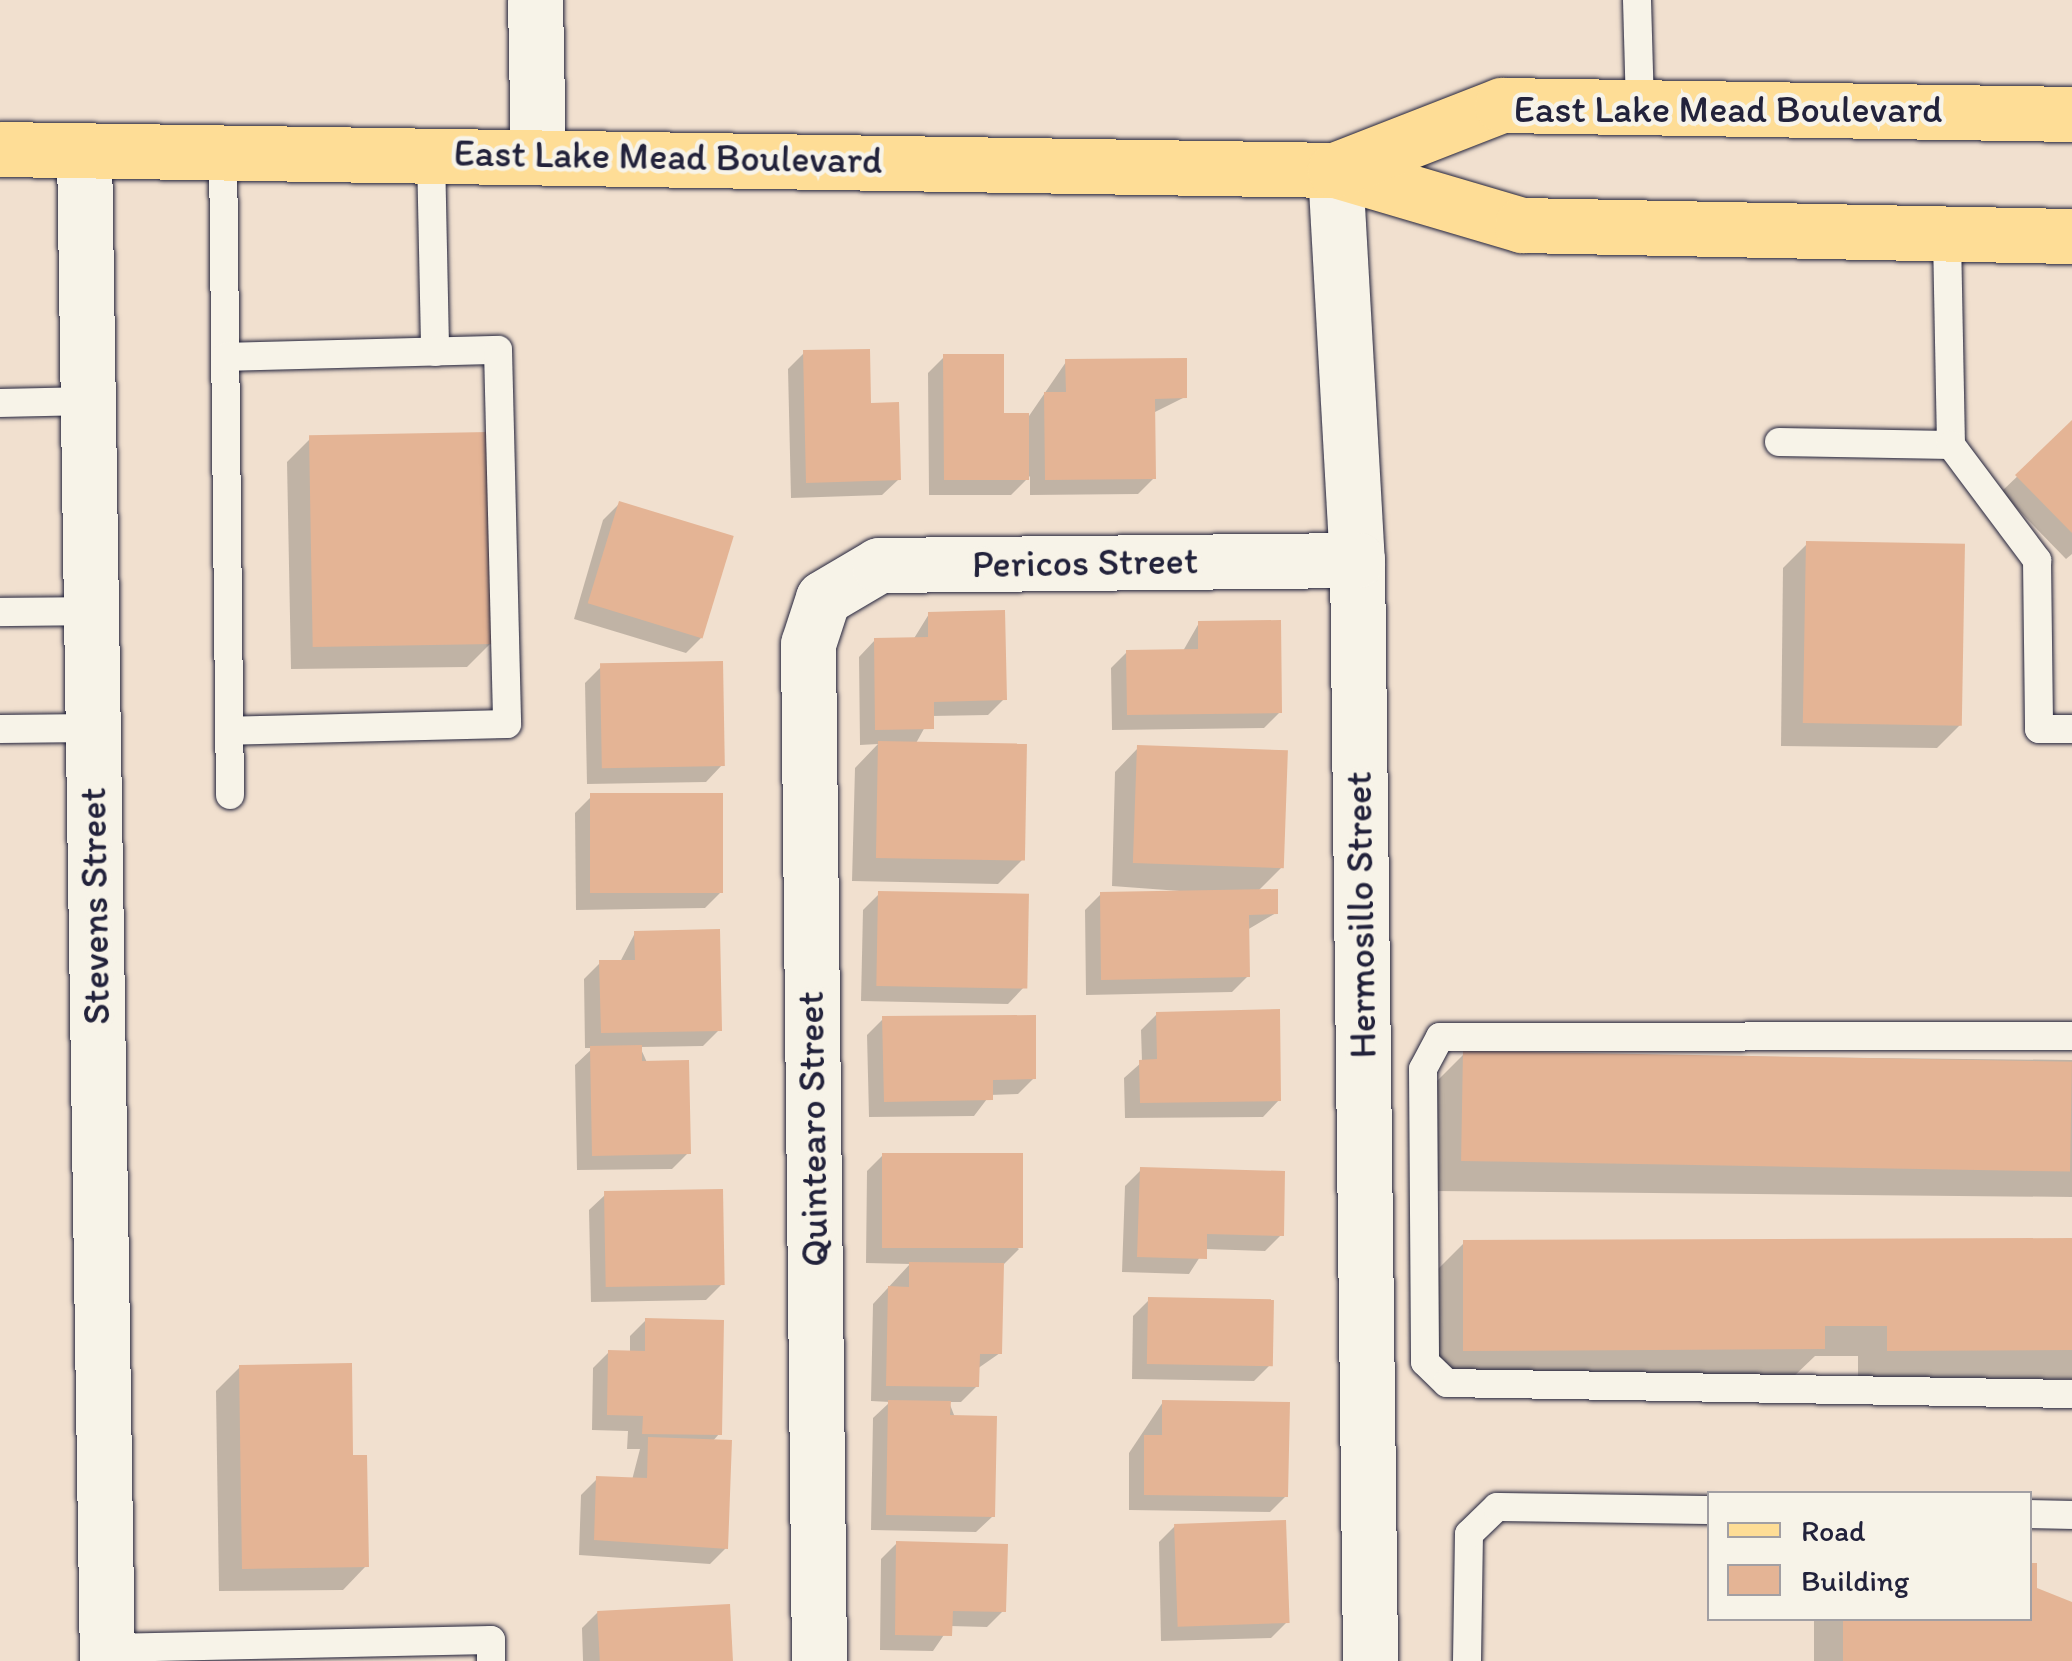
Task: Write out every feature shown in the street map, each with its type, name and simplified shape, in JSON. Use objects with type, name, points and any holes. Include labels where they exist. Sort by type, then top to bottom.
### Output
[{"type":"main road","name":"East Lake Mead Boulevard","points":[[1336,170],[1502,105],[2072,114]]},
{"type":"main road","name":"East Lake Mead Boulevard","points":[[0,148],[538,152],[1336,170],[1522,225],[2072,236]]},
{"type":"street","points":[[535,0],[538,152]]},
{"type":"street","name":"Stevens Street","points":[[84,150],[107,1654]]},
{"type":"street","name":"Hermosillo Street","points":[[1336,170],[1357,560],[1370,1661]]},
{"type":"street","name":"Pericos Street","points":[[823,598],[879,565],[1357,560]]},
{"type":"street","name":"Quintearo Street","points":[[819,1661],[808,644],[823,598]]},
{"type":"lane","points":[[1637,0],[1640,107]]},
{"type":"lane","points":[[224,152],[230,796]]},
{"type":"lane","points":[[431,154],[435,352]]},
{"type":"lane","points":[[1946,234],[1951,445],[2037,560],[2039,729],[2072,729]]},
{"type":"lane","points":[[226,357],[498,350],[507,724],[230,731]]},
{"type":"lane","points":[[0,402],[88,402]]},
{"type":"lane","points":[[1779,442],[1951,445]]},
{"type":"lane","points":[[0,612],[91,611]]},
{"type":"lane","points":[[0,729],[93,728]]},
{"type":"lane","points":[[2072,1036],[1440,1037],[1423,1068],[1426,1362],[1447,1383],[2072,1394]]},
{"type":"lane","points":[[1466,1661],[1469,1534],[1496,1507],[1707,1510]]},
{"type":"lane","points":[[2032,1514],[2072,1515]]},
{"type":"lane","points":[[107,1654],[491,1640],[492,1661]]},
{"type":"building","points":[[870,349],[871,403],[899,402],[901,480],[806,483],[803,350]]},
{"type":"building","points":[[943,354],[1004,354],[1004,413],[1029,413],[1029,480],[944,480]]},
{"type":"building","points":[[1187,358],[1187,398],[1155,399],[1156,479],[1045,480],[1044,392],[1066,392],[1065,359]]},
{"type":"building","points":[[2072,420],[2072,533],[2015,475]]},
{"type":"building","points":[[489,432],[493,644],[313,647],[309,435]]},
{"type":"building","points":[[619,501],[734,536],[702,638],[588,603]]},
{"type":"building","points":[[1806,541],[1965,544],[1962,726],[1803,723]]},
{"type":"building","points":[[1005,610],[1007,700],[934,702],[934,729],[875,730],[874,638],[928,637],[928,612]]},
{"type":"building","points":[[1281,620],[1282,713],[1127,715],[1126,650],[1198,649],[1198,621]]},
{"type":"building","points":[[723,661],[725,766],[602,768],[600,663]]},
{"type":"building","points":[[878,741],[1027,744],[1025,861],[876,858]]},
{"type":"building","points":[[1137,745],[1288,750],[1284,868],[1133,863]]},
{"type":"building","points":[[590,793],[723,793],[723,893],[590,893]]},
{"type":"building","points":[[1278,889],[1278,914],[1249,915],[1250,977],[1101,980],[1100,892]]},
{"type":"building","points":[[878,891],[1029,894],[1027,989],[876,986]]},
{"type":"building","points":[[720,929],[722,1031],[601,1033],[599,960],[635,960],[634,931]]},
{"type":"building","points":[[1280,1009],[1281,1101],[1140,1103],[1139,1060],[1157,1059],[1156,1012]]},
{"type":"building","points":[[1036,1015],[1036,1079],[993,1080],[993,1100],[884,1102],[882,1016]]},
{"type":"building","points":[[642,1045],[642,1061],[689,1060],[691,1154],[592,1156],[590,1046]]},
{"type":"building","points":[[1463,1051],[2072,1062],[2070,1172],[1461,1161]]},
{"type":"building","points":[[882,1153],[1023,1153],[1023,1248],[882,1248]]},
{"type":"building","points":[[1140,1167],[1285,1171],[1284,1236],[1207,1234],[1207,1259],[1137,1257]]},
{"type":"building","points":[[723,1189],[725,1285],[606,1287],[604,1191]]},
{"type":"building","points":[[2072,1238],[2072,1350],[1887,1351],[1887,1326],[1825,1326],[1825,1349],[1463,1351],[1463,1240]]},
{"type":"building","points":[[909,1262],[1004,1263],[1002,1354],[980,1354],[979,1387],[886,1386],[888,1286],[909,1287]]},
{"type":"building","points":[[1148,1297],[1274,1299],[1273,1366],[1147,1364]]},
{"type":"building","points":[[645,1318],[724,1320],[722,1435],[642,1434],[643,1416],[607,1415],[608,1350],[645,1351]]},
{"type":"building","points":[[352,1363],[353,1455],[367,1455],[369,1567],[242,1569],[239,1365]]},
{"type":"building","points":[[888,1400],[951,1401],[950,1415],[997,1416],[995,1517],[886,1515]]},
{"type":"building","points":[[1162,1400],[1290,1402],[1288,1497],[1144,1495],[1144,1435],[1162,1435]]},
{"type":"building","points":[[648,1437],[732,1440],[728,1549],[594,1540],[596,1476],[647,1478]]},
{"type":"building","points":[[1286,1520],[1290,1623],[1178,1627],[1174,1524]]},
{"type":"building","points":[[896,1541],[1008,1544],[1006,1612],[953,1611],[952,1636],[895,1635]]},
{"type":"building","points":[[2032,1563],[2037,1563],[2037,1588],[2072,1602],[2072,1661],[1843,1661],[1843,1621],[2032,1621]]},
{"type":"building","points":[[730,1604],[733,1661],[600,1661],[597,1611]]}]
